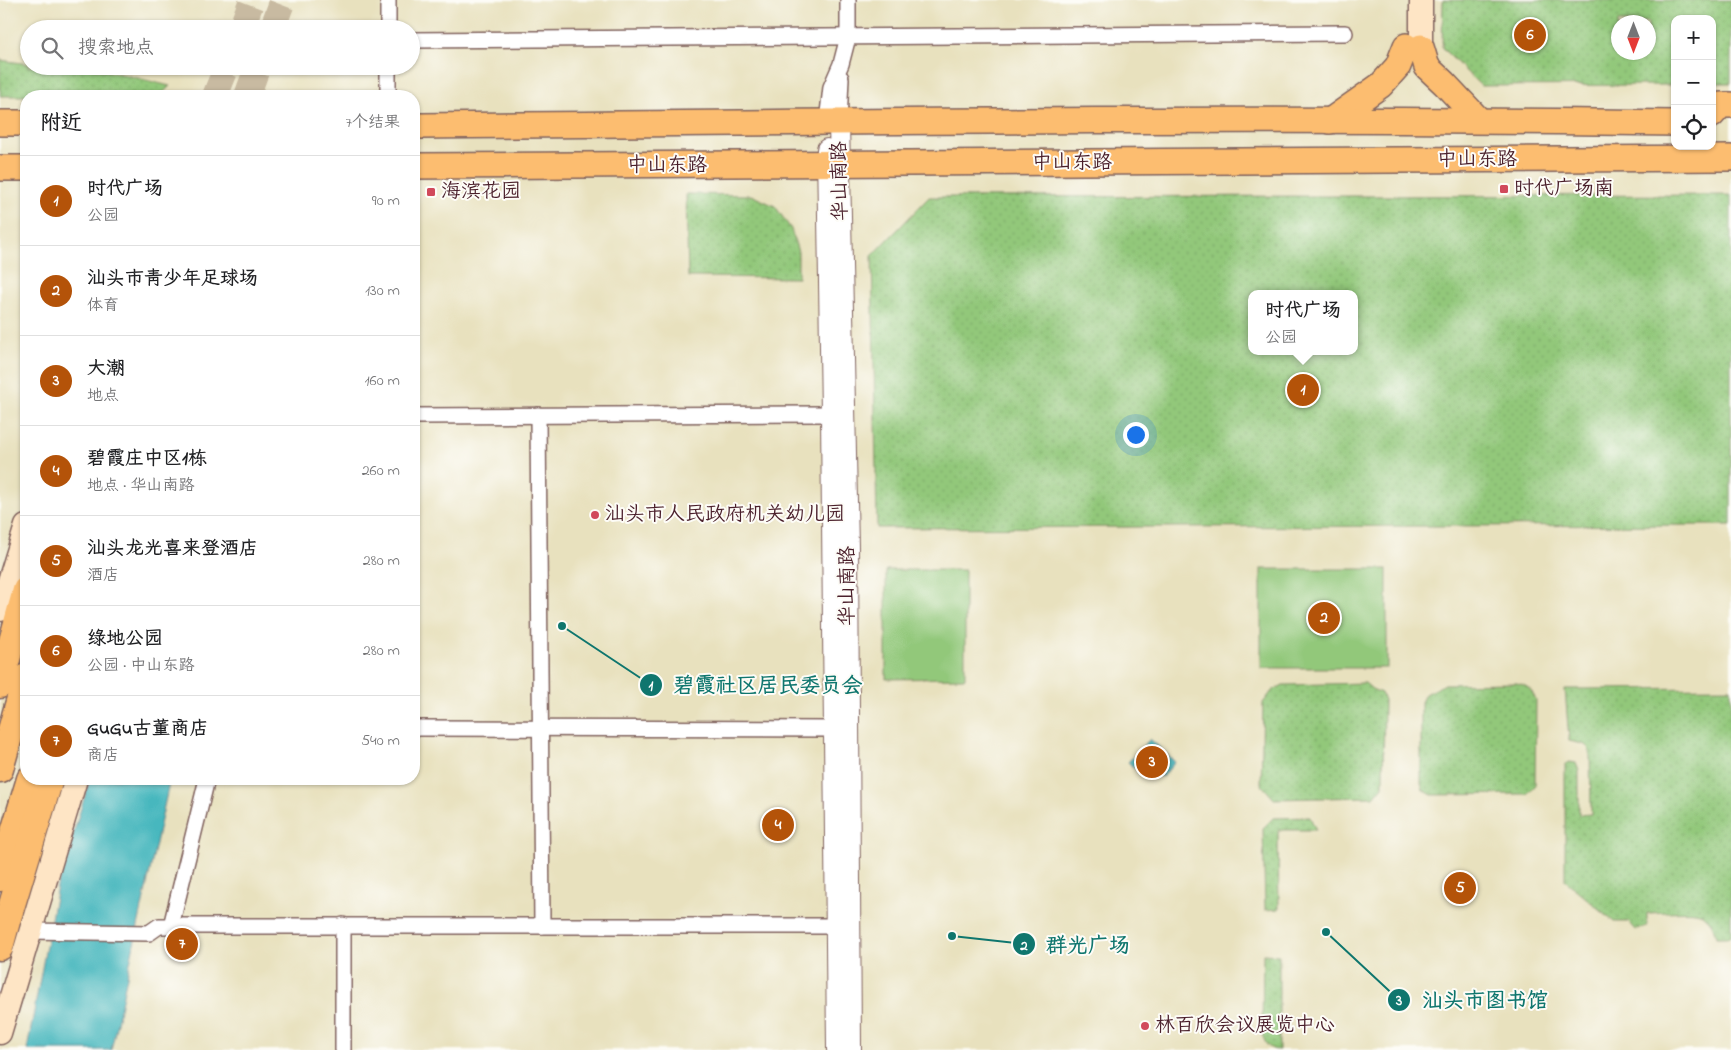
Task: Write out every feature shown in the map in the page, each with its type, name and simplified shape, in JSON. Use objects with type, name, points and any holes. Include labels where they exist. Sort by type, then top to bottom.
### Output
[{"type":"highway","points":[[0,685],[20,612]]},
{"type":"highway","points":[[0,769],[20,698]]},
{"type":"highway","points":[[0,878],[28,785]]},
{"type":"highway","points":[[0,947],[48,785]]},
{"type":"main road","points":[[1405,0],[1413,46],[1427,67],[1479,120]]},
{"type":"main road","points":[[1330,121],[1381,85],[1398,66],[1413,46],[1421,0]]},
{"type":"main road","points":[[1716,111],[1721,105],[1731,105]]},
{"type":"main road","name":"中山东路","points":[[420,126],[833,122],[1479,120],[1671,124]]},
{"type":"main road","points":[[0,123],[20,123]]},
{"type":"main road","points":[[1716,123],[1731,123]]},
{"type":"main road","name":"中山东路","points":[[420,166],[834,165],[1731,158]]},
{"type":"main road","points":[[0,168],[20,168]]},
{"type":"main road","points":[[0,610],[20,545]]},
{"type":"main road","points":[[0,1033],[35,931],[74,785]]},
{"type":"street","points":[[388,0],[388,20]]},
{"type":"street","points":[[833,122],[831,87],[841,64],[848,37],[848,0]]},
{"type":"street","points":[[420,40],[1345,33]]},
{"type":"street","points":[[388,75],[388,90]]},
{"type":"street","name":"华山南路","points":[[833,122],[848,567],[851,1050]]},
{"type":"street","name":"华山南路","points":[[834,165],[831,414],[837,1050]]},
{"type":"street","points":[[420,416],[831,414]]},
{"type":"street","points":[[538,415],[542,926]]},
{"type":"street","points":[[420,728],[834,729]]},
{"type":"street","points":[[171,926],[206,785]]},
{"type":"street","points":[[343,925],[343,1050]]},
{"type":"street","points":[[35,931],[149,933],[159,926],[836,926]]},
{"type":"green space","points":[[1443,0],[1731,0],[1731,83],[1716,83],[1716,15],[1671,15],[1671,85],[1481,86],[1442,48]]},
{"type":"green space","points":[[0,60],[20,63],[20,75],[124,75],[170,86],[166,90],[20,90],[20,96],[0,96]]},
{"type":"green space","points":[[686,194],[751,195],[775,206],[791,229],[798,252],[798,278],[688,277]]},
{"type":"green space","points":[[1731,195],[1731,525],[877,528],[872,256],[929,197]]},
{"type":"green space","points":[[1261,569],[1387,569],[1387,668],[1261,668]]},
{"type":"green space","points":[[886,570],[965,570],[965,678],[886,679]]},
{"type":"green space","points":[[1365,683],[1381,693],[1384,700],[1383,786],[1374,797],[1274,799],[1261,784],[1263,703],[1272,691],[1283,685]]},
{"type":"green space","points":[[1517,683],[1530,689],[1536,701],[1535,786],[1527,794],[1432,795],[1423,790],[1421,784],[1421,702],[1425,694],[1445,684]]},
{"type":"green space","points":[[1731,688],[1731,937],[1716,937],[1710,921],[1705,916],[1684,911],[1647,913],[1647,926],[1636,930],[1629,922],[1614,922],[1565,880],[1565,764],[1570,762],[1576,763],[1579,771],[1579,815],[1591,814],[1590,753],[1588,747],[1583,744],[1569,741],[1565,689]]},
{"type":"green space","points":[[1310,817],[1316,830],[1278,830],[1279,909],[1265,910],[1263,828],[1273,818]]},
{"type":"green space","points":[[1263,954],[1279,955],[1279,1050],[1272,1049],[1264,1040],[1262,1034]]},
{"type":"water","points":[[1150,739],[1175,762],[1163,776],[1143,777],[1128,762]]},
{"type":"water","points":[[88,785],[169,785],[111,1050],[27,1050],[57,886]]},
{"type":"tunnel","points":[[244,20],[252,0]]},
{"type":"tunnel","points":[[275,20],[283,0]]},
{"type":"tunnel","points":[[217,90],[223,75]]},
{"type":"tunnel","points":[[249,90],[255,75]]},
{"type":"place","name":"绿地公园","points":[[1530,35]]},
{"type":"place","name":"时代广场南","points":[[1504,189]]},
{"type":"place","name":"海滨花园","points":[[431,192]]},
{"type":"place","name":"时代广场","points":[[1303,390]]},
{"type":"place","name":"汕头市人民政府机关幼儿园","points":[[595,515]]},
{"type":"place","name":"汕头市青少年足球场","points":[[1324,618]]},
{"type":"place","name":"碧霞社区居民委员会","points":[[562,626]]},
{"type":"place","name":"大潮","points":[[1152,762]]},
{"type":"place","name":"碧霞庄中区1栋","points":[[778,825]]},
{"type":"place","name":"汕头龙光喜来登酒店","points":[[1460,888]]},
{"type":"place","name":"汕头市图书馆","points":[[1326,932]]},
{"type":"place","name":"群光广场","points":[[952,936]]},
{"type":"place","name":"GuGu古董商店","points":[[182,944]]},
{"type":"place","name":"林百欣会议展览中心","points":[[1145,1026]]}]
